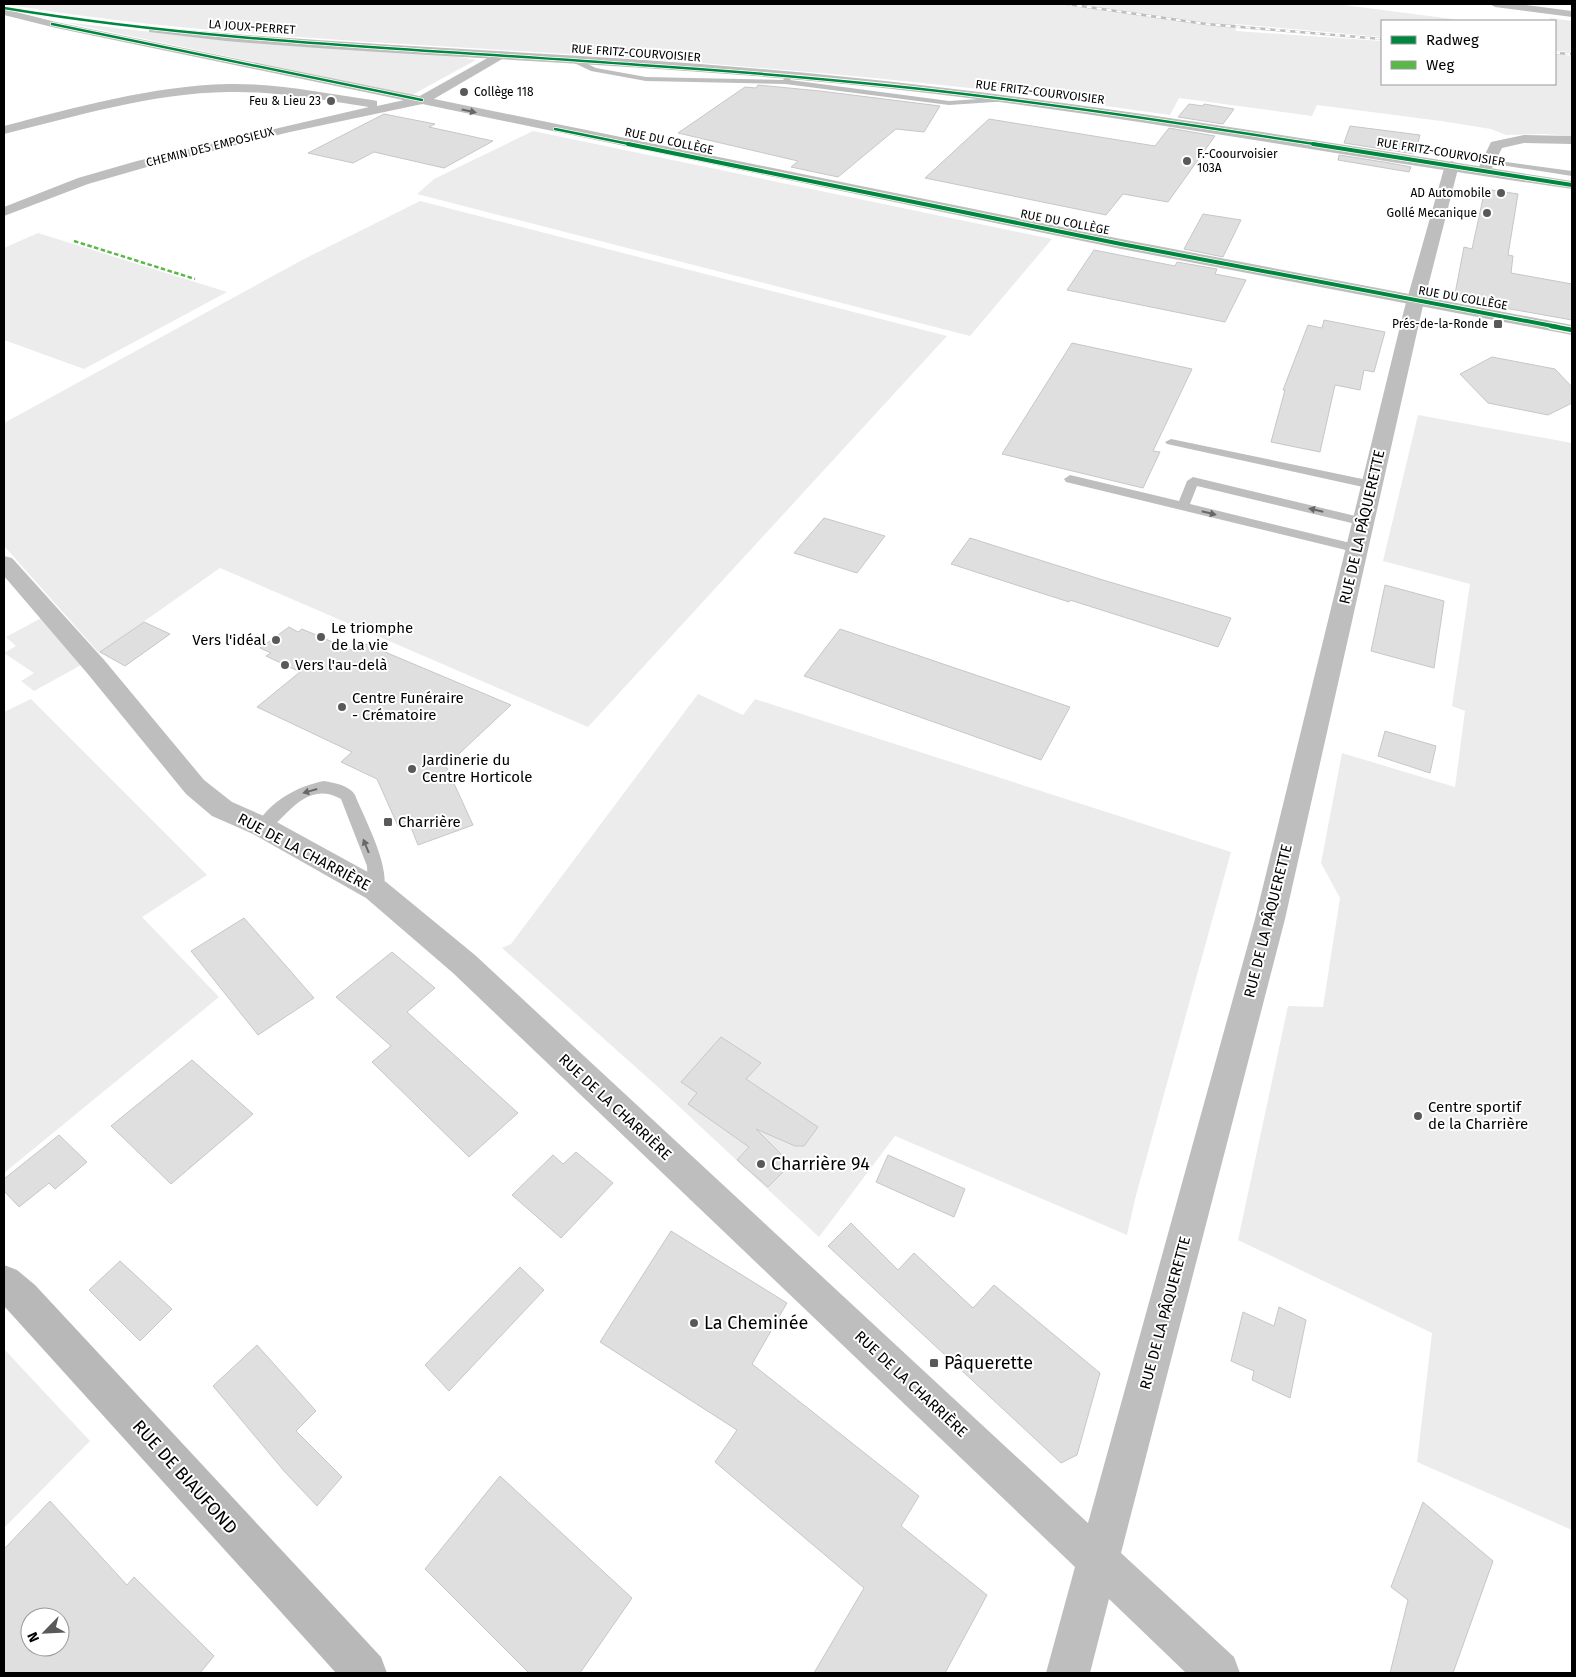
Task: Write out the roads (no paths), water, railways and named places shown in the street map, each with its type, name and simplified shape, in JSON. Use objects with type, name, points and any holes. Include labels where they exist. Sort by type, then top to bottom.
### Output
[{"type":"main road","points":[[1495,4],[1572,14]]},
{"type":"main road","name":"LA JOUX-PERRET","points":[[4,8],[75,20],[170,31],[500,55]]},
{"type":"main road","points":[[4,12],[56,25],[422,100],[500,55]]},
{"type":"main road","name":"RUE FRITZ-COURVOISIER","points":[[500,55],[1009,99],[1137,115],[1452,165],[1486,166],[1572,185]]},
{"type":"main road","points":[[4,130],[118,101],[153,94],[195,90],[251,89],[390,107]]},
{"type":"main road","name":"CHEMIN DES EMPOSIEUX","points":[[4,212],[82,181],[142,164],[290,128],[422,100]]},
{"type":"main road","name":"RUE DU COLLÈGE","points":[[422,100],[1093,239],[1572,330]]},
{"type":"main road","points":[[1486,166],[1496,145],[1524,139],[1572,140]]},
{"type":"main road","name":"RUE DE LA PÂQUERETTE","points":[[1068,1673],[1100,1561],[1270,919],[1416,301],[1452,165]]},
{"type":"main road","name":"RUE DE LA CHARRIÈRE","points":[[4,563],[96,668],[195,787],[222,809],[263,826],[376,890],[464,964],[1218,1673]]},
{"type":"main road","name":"RUE DE BIAUFOND","points":[[4,1283],[29,1306],[365,1673]]},
{"type":"lane","points":[[1486,166],[1572,174]]},
{"type":"lane","points":[[1171,442],[1372,485]]},
{"type":"lane","points":[[1070,479],[1183,506],[1361,535]]},
{"type":"lane","points":[[1183,506],[1193,481],[1361,535]]},
{"type":"lane","points":[[263,826],[277,809],[301,794],[312,789],[339,789],[347,795],[374,866],[376,890]]},
{"type":"railway","points":[[1067,4],[1206,24],[1381,39]]},
{"type":"railway","points":[[1556,53],[1572,54]]},
{"type":"place","name":"Collège 118","points":[[464,92]]},
{"type":"place","name":"Feu & Lieu 23","points":[[331,101]]},
{"type":"place","name":"F.-Coourvoisier 103A","points":[[1187,161]]},
{"type":"place","name":"AD Automobile","points":[[1501,193]]},
{"type":"place","name":"Gollé Mecanique","points":[[1487,213]]},
{"type":"place","name":"Prés-de-la-Ronde","points":[[1498,324]]},
{"type":"place","name":"Le triomphe de la vie","points":[[321,637]]},
{"type":"place","name":"Vers l'idéal","points":[[276,640]]},
{"type":"place","name":"Vers l'au-delà","points":[[285,665]]},
{"type":"place","name":"Centre Funéraire - Crématoire","points":[[342,707]]},
{"type":"place","name":"Jardinerie du Centre Horticole","points":[[412,769]]},
{"type":"place","name":"Charrière","points":[[388,822]]},
{"type":"place","name":"Centre sportif de la Charrière","points":[[1418,1116]]},
{"type":"place","name":"Charrière 94","points":[[761,1164]]},
{"type":"place","name":"La Cheminée","points":[[694,1323]]},
{"type":"place","name":"Pâquerette","points":[[934,1363]]}]
